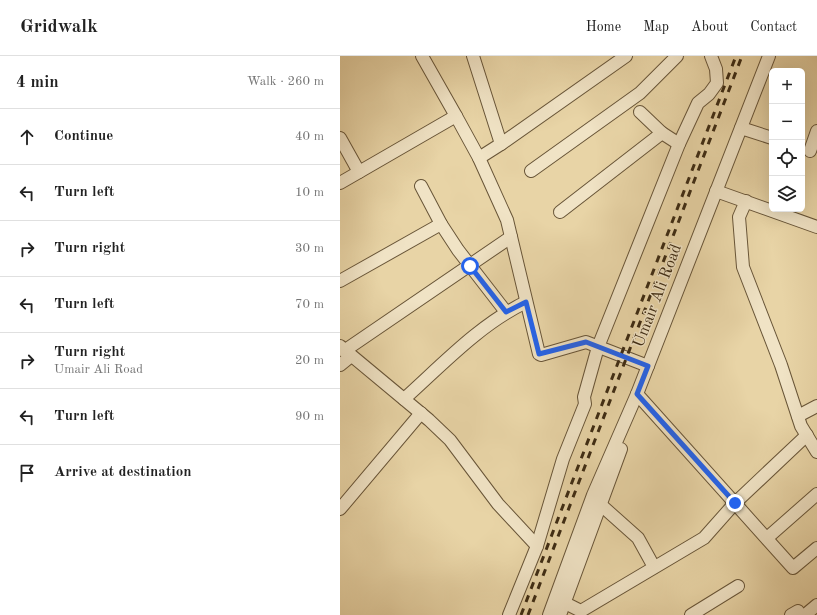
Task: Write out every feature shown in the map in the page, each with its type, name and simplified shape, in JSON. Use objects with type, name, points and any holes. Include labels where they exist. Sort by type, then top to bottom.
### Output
[{"type":"street","points":[[422,56],[479,158],[507,220],[539,354],[586,342],[648,366]]},
{"type":"street","points":[[473,56],[501,144]]},
{"type":"street","points":[[479,158],[626,56]]},
{"type":"street","points":[[531,171],[640,93],[677,56]]},
{"type":"street","points":[[508,615],[536,546],[563,459],[585,404],[584,397],[598,347],[679,144],[698,103],[709,94],[717,83],[716,69],[711,56]]},
{"type":"street","name":"Umair Ali Road","points":[[549,615],[593,495],[637,394],[769,56]]},
{"type":"street","points":[[640,112],[662,133],[679,144]]},
{"type":"street","points":[[340,183],[456,116]]},
{"type":"street","points":[[741,128],[769,137]]},
{"type":"street","points":[[810,151],[817,131]]},
{"type":"street","points":[[560,212],[662,133]]},
{"type":"street","points":[[340,138],[359,172]]},
{"type":"street","points":[[421,186],[441,224],[470,266],[506,312]]},
{"type":"street","points":[[716,191],[817,227]]},
{"type":"street","points":[[746,201],[739,218],[743,267],[798,416],[817,452]]},
{"type":"street","points":[[340,281],[441,224]]},
{"type":"street","points":[[340,365],[345,351],[511,237]]},
{"type":"street","points":[[404,399],[467,342],[506,312],[526,302]]},
{"type":"street","points":[[345,351],[421,413],[450,440],[498,504],[536,546]]},
{"type":"street","points":[[637,394],[793,568],[817,548]]},
{"type":"street","points":[[560,615],[630,424],[637,394]]},
{"type":"street","points":[[798,416],[817,406]]},
{"type":"street","points":[[342,503],[421,413]]},
{"type":"street","points":[[565,603],[581,611],[704,538],[735,503],[807,435]]},
{"type":"street","points":[[767,538],[817,494]]},
{"type":"street","points":[[601,505],[638,538],[654,568]]},
{"type":"street","points":[[691,615],[738,586]]},
{"type":"street","points":[[805,615],[817,605]]},
{"type":"street","points":[[791,615],[798,612],[800,615]]},
{"type":"railway","points":[[521,615],[736,56]]},
{"type":"railway","points":[[528,615],[742,56]]},
{"type":"route","points":[[470,266],[506,312],[526,302],[539,354],[541,355],[586,342],[648,366],[637,394],[735,503]]}]
